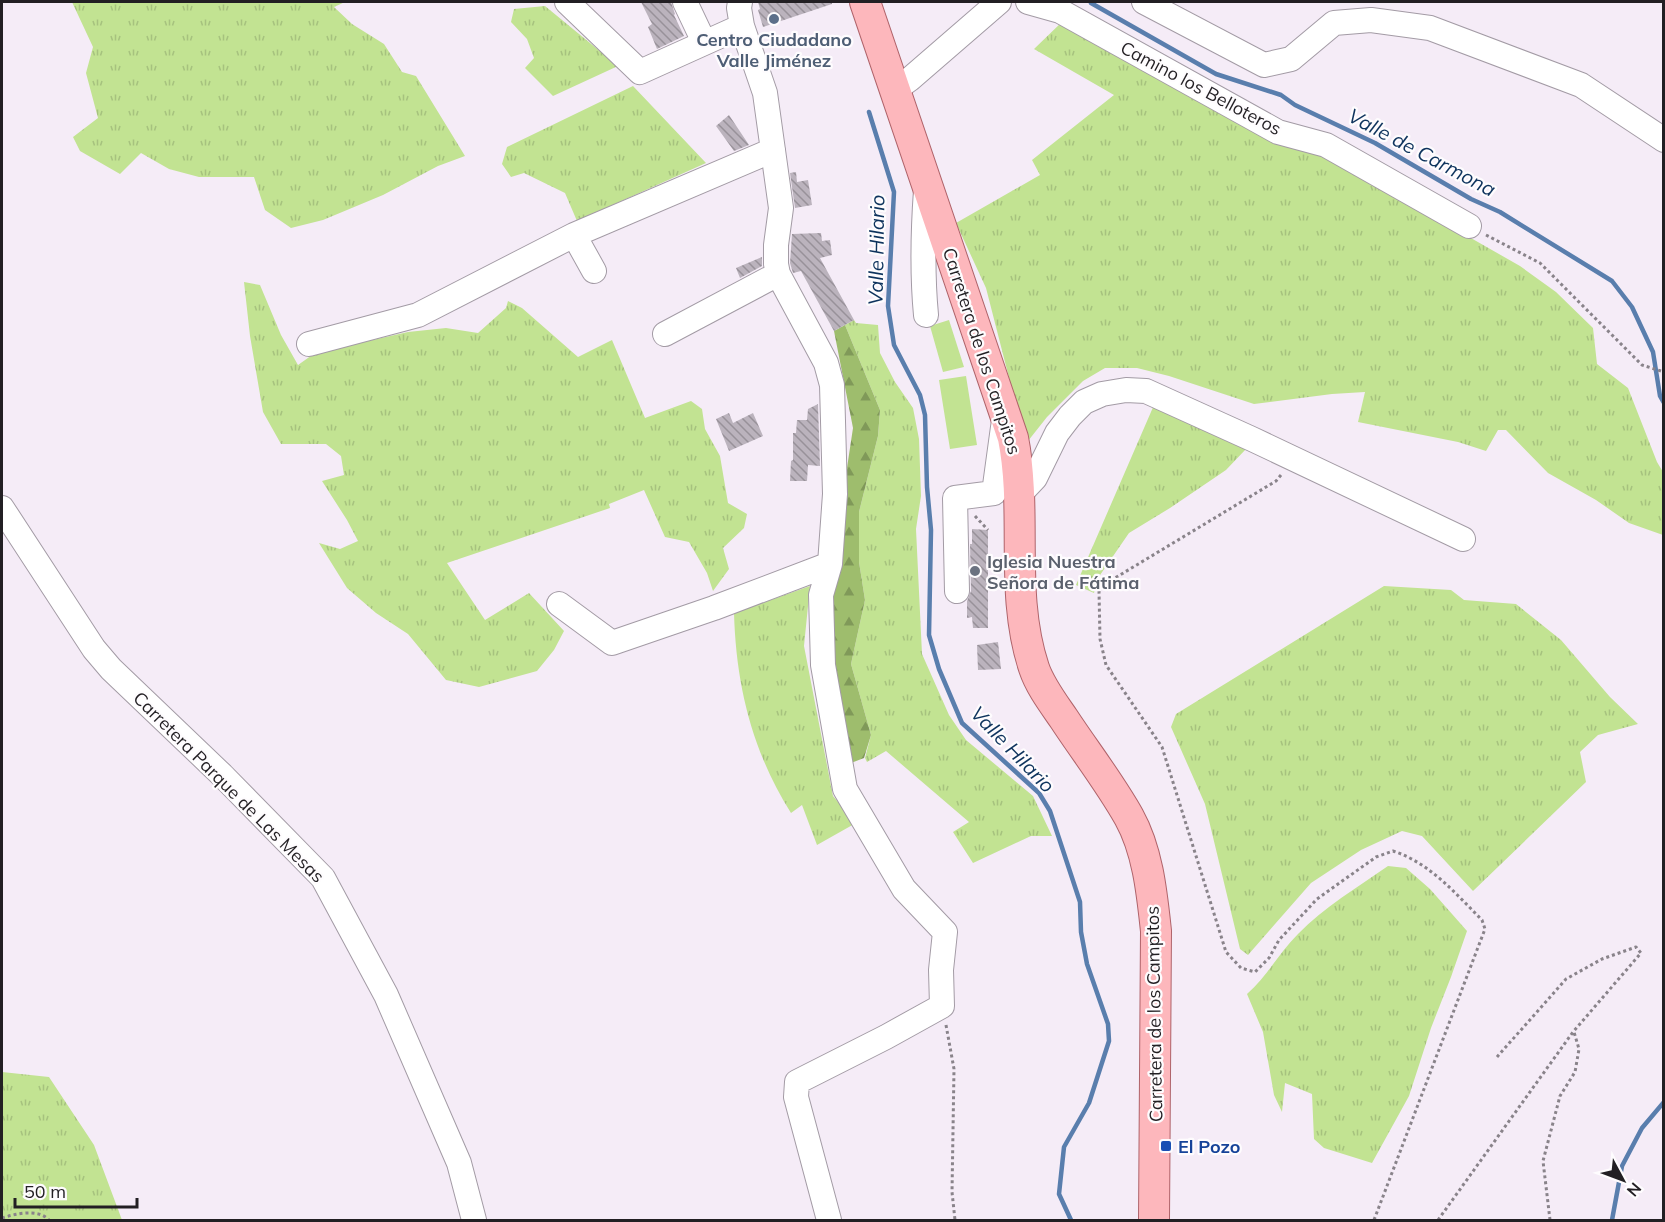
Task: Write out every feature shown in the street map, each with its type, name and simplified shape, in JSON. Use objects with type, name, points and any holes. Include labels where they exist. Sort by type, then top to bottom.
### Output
[{"type":"main road","name":"Carretera de los Campitos","points":[[866,2],[1013,438],[1018,466],[1006,495],[1020,608],[1035,670],[1050,698],[1130,818],[1141,846],[1151,887],[1156,932],[1154,1221]]},
{"type":"street","points":[[567,2],[640,72],[742,26]]},
{"type":"street","points":[[685,2],[704,42]]},
{"type":"street","points":[[740,2],[742,26],[765,93],[773,150],[781,208],[776,245],[778,274],[826,363],[832,385],[835,494],[830,564],[821,596],[823,665],[845,789],[904,889],[945,932],[941,970],[942,1006],[796,1082],[796,1097],[829,1221]]},
{"type":"street","points":[[896,89],[999,2]]},
{"type":"street","name":"Camino los Belloteros","points":[[1028,2],[1060,11],[1278,132],[1326,145],[1469,226]]},
{"type":"street","points":[[1077,2],[1093,30]]},
{"type":"street","points":[[1144,2],[1264,65],[1291,59],[1334,23],[1371,20],[1430,28],[1581,84],[1664,140]]},
{"type":"street","points":[[309,344],[418,315],[574,235],[773,150]]},
{"type":"street","points":[[926,315],[922,276],[922,237],[927,182]]},
{"type":"street","points":[[574,235],[594,271]]},
{"type":"street","points":[[665,334],[778,274]]},
{"type":"street","points":[[957,591],[954,498],[1006,495],[1035,478],[1057,433],[1084,402],[1102,394],[1126,390],[1146,391],[1463,539]]},
{"type":"street","name":"Carretera Parque de Las Mesas","points":[[2,507],[94,649],[111,669],[222,775],[323,878],[390,1005],[459,1163],[474,1221]]},
{"type":"street","points":[[559,604],[612,643],[714,608],[830,564]]},
{"type":"path","points":[[1469,226],[1540,263],[1642,365],[1664,372]]},
{"type":"path","points":[[1294,460],[1276,481],[1115,578],[1099,591],[1100,639],[1106,665],[1162,747],[1226,952],[1241,968],[1255,972],[1269,957],[1279,940],[1317,899],[1376,857],[1393,850],[1410,856],[1437,875],[1482,920],[1485,929],[1374,1221]]},
{"type":"path","points":[[972,526],[1006,495]]},
{"type":"path","points":[[1438,1221],[1573,1032],[1641,953],[1636,947],[1602,958],[1566,980],[1497,1057]]},
{"type":"path","points":[[942,1006],[954,1069],[952,1192],[955,1221]]},
{"type":"path","points":[[1550,1221],[1543,1161],[1560,1096],[1575,1072],[1579,1049],[1573,1032]]},
{"type":"path","points":[[2,1218],[19,1212],[45,1216],[49,1221]]},
{"type":"green space","points":[[72,2],[345,2],[334,7],[352,24],[384,44],[402,72],[416,76],[465,156],[438,166],[383,195],[323,220],[291,228],[265,210],[254,177],[199,177],[169,169],[141,153],[120,174],[80,151],[73,137],[98,118],[86,73],[93,47]]},
{"type":"green space","points":[[545,6],[618,66],[553,96],[525,68],[534,58],[527,39],[511,22],[514,9]]},
{"type":"green space","points":[[1064,20],[1327,156],[1520,266],[1556,292],[1593,328],[1597,364],[1628,388],[1663,472],[1663,535],[1629,523],[1596,500],[1548,473],[1506,430],[1498,430],[1486,451],[1458,442],[1358,422],[1365,392],[1254,404],[1137,368],[1105,368],[1083,381],[1047,417],[1028,441],[1015,401],[986,288],[956,223],[1040,175],[1032,160],[1114,95],[1034,49]]},
{"type":"green space","points":[[633,86],[706,163],[577,221],[565,193],[524,173],[511,177],[502,164],[507,147]]},
{"type":"green space","points":[[244,282],[260,285],[281,335],[298,365],[315,353],[408,332],[446,328],[478,333],[506,308],[508,301],[522,308],[578,357],[612,340],[645,418],[691,401],[702,409],[705,429],[720,456],[728,503],[747,514],[744,528],[723,548],[729,569],[713,591],[707,573],[689,542],[665,537],[644,490],[609,504],[610,508],[447,563],[485,620],[529,593],[564,631],[554,650],[537,671],[479,687],[446,680],[408,634],[376,613],[347,588],[319,543],[340,549],[358,541],[322,481],[344,475],[341,456],[326,444],[281,444],[263,412],[250,336]]},
{"type":"green space","points":[[854,320],[856,323],[878,325],[880,353],[895,382],[913,408],[919,439],[921,496],[916,529],[922,654],[949,715],[966,740],[1033,796],[1052,836],[1031,836],[973,863],[953,832],[969,822],[886,751],[867,762],[865,758],[871,735],[851,664],[865,600],[859,562],[859,512],[878,436],[880,410],[845,325]]},
{"type":"green space","points":[[949,320],[964,367],[943,372],[930,326]]},
{"type":"green space","points":[[845,325],[880,410],[878,436],[859,512],[859,562],[865,600],[851,664],[871,735],[864,758],[851,763],[829,666],[828,594],[853,428],[834,331]]},
{"type":"green space","points":[[966,376],[977,445],[950,449],[939,380]]},
{"type":"green space","points":[[1154,405],[1246,449],[1226,470],[1129,533],[1098,578],[1094,593],[1076,585]]},
{"type":"green space","points":[[810,586],[804,646],[833,796],[856,823],[817,845],[802,805],[791,813],[777,790],[756,741],[738,666],[734,613]]},
{"type":"green space","points":[[1384,586],[1451,590],[1464,600],[1516,604],[1561,640],[1610,697],[1638,724],[1598,735],[1580,752],[1586,782],[1473,891],[1422,836],[1402,831],[1361,850],[1311,883],[1248,955],[1240,949],[1205,804],[1171,727],[1176,714]]},
{"type":"green space","points":[[1388,866],[1406,868],[1430,889],[1467,931],[1409,1096],[1372,1163],[1324,1148],[1314,1139],[1312,1094],[1285,1083],[1282,1112],[1274,1095],[1263,1032],[1247,994],[1308,924]]},
{"type":"green space","points":[[2,1072],[49,1077],[94,1145],[122,1220],[2,1220]]},
{"type":"building","points":[[641,2],[671,2],[674,15],[684,36],[657,49],[648,27],[652,24]]},
{"type":"building","name":"Centro Ciudadano Valle Jiménez","points":[[758,2],[832,2],[832,4],[763,27]]},
{"type":"building","points":[[729,115],[749,145],[734,151],[716,126]]},
{"type":"building","points":[[796,172],[797,182],[808,180],[812,205],[795,208],[790,173]]},
{"type":"building","points":[[821,233],[822,241],[830,240],[832,255],[820,258],[854,320],[834,331],[801,271],[793,273],[790,263],[792,234]]},
{"type":"building","points":[[762,257],[762,266],[740,278],[736,268]]},
{"type":"building","points":[[818,404],[820,466],[808,465],[807,481],[790,481],[793,433],[796,433],[797,420],[807,420],[808,409]]},
{"type":"building","points":[[729,413],[733,423],[753,413],[763,436],[729,451],[716,419]]},
{"type":"building","name":"Iglesia Nuestra Señora de Fátima","points":[[972,529],[988,530],[988,628],[973,628],[972,617],[967,618],[967,601],[971,591]]},
{"type":"building","points":[[998,642],[1001,669],[978,670],[977,645]]},
{"type":"waterway","name":"Valle de Carmona","points":[[1091,3],[1216,74],[1281,95],[1295,105],[1375,143],[1471,199],[1500,212],[1612,281],[1632,307],[1653,352],[1660,396],[1664,403]]},
{"type":"waterway","name":"Valle Hilario","points":[[869,112],[894,192],[888,306],[894,345],[920,395],[925,415],[931,530],[929,635],[939,669],[962,723],[1039,793],[1050,811],[1080,902],[1081,932],[1087,964],[1108,1024],[1109,1041],[1089,1103],[1064,1147],[1059,1194],[1071,1220]]},
{"type":"waterway","points":[[1612,1220],[1622,1166],[1642,1128],[1664,1102]]},
{"type":"place","name":"Centro Ciudadano Valle Jiménez","points":[[774,19]]},
{"type":"place","name":"Iglesia Nuestra Señora de Fátima","points":[[975,571]]},
{"type":"place","name":"El Pozo","points":[[1166,1146]]}]
